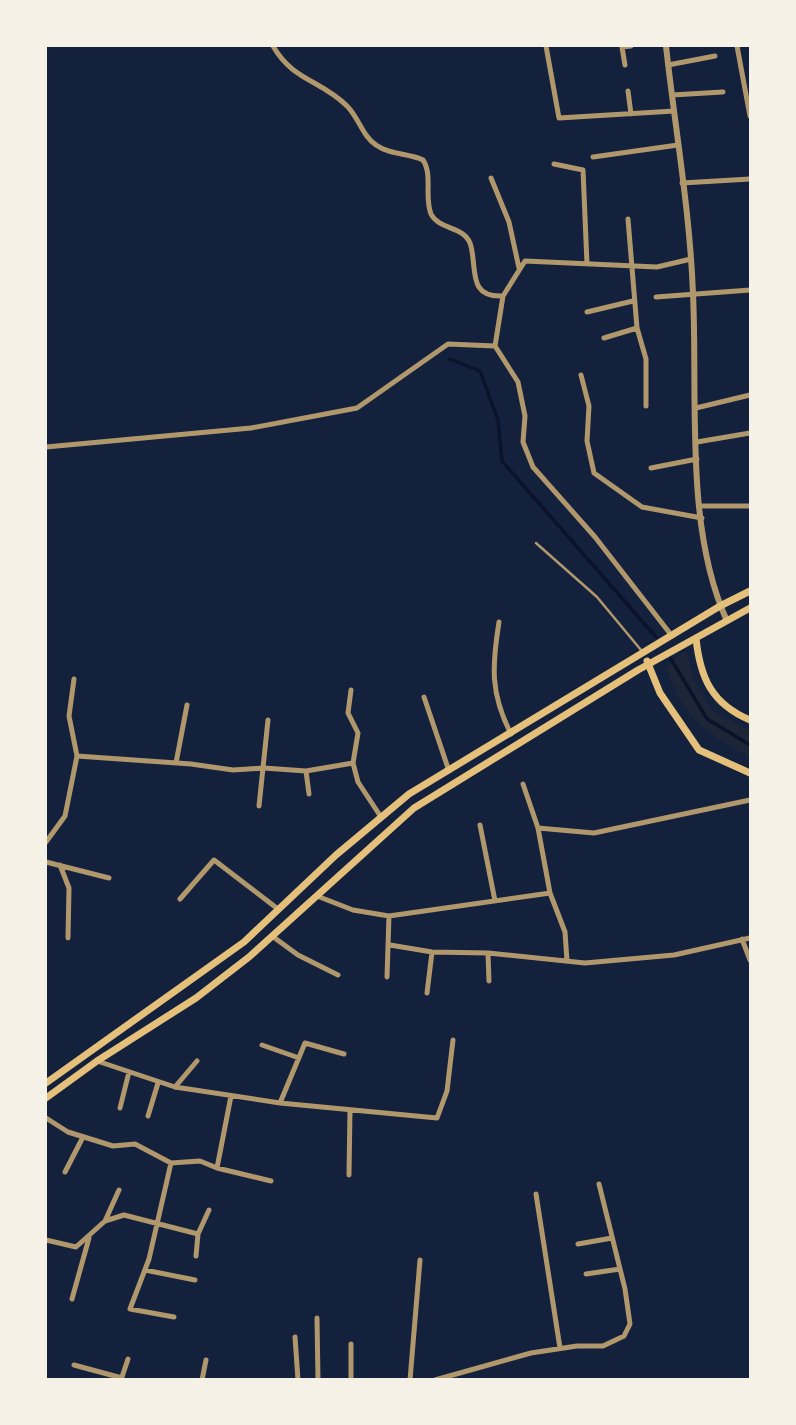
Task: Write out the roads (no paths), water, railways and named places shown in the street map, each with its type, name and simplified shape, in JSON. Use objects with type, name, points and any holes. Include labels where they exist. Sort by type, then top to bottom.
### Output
[{"type":"main road","points":[[46,1083],[244,942],[410,794],[720,606],[751,591]]},
{"type":"main road","points":[[46,1098],[97,1061],[197,998],[272,936],[414,808],[649,663],[751,608]]},
{"type":"main road","points":[[696,638],[701,670],[713,692],[726,708],[751,720]]},
{"type":"main road","points":[[643,653],[660,693],[699,750],[751,773]]},
{"type":"street","points":[[273,46],[294,73],[323,87],[348,106],[370,141],[386,150],[423,160],[431,214],[438,222],[461,232],[470,243],[476,283],[485,292],[503,296]]},
{"type":"street","points":[[546,46],[558,118],[674,111]]},
{"type":"street","points":[[625,65],[622,47],[631,46]]},
{"type":"street","points":[[666,46],[694,294],[697,459],[704,554],[727,621]]},
{"type":"street","points":[[737,46],[751,116]]},
{"type":"street","points":[[668,65],[715,56]]},
{"type":"street","points":[[742,72],[751,70]]},
{"type":"street","points":[[628,91],[631,114]]},
{"type":"street","points":[[672,95],[723,92]]},
{"type":"street","points":[[593,157],[678,145]]},
{"type":"street","points":[[554,164],[583,170],[587,264]]},
{"type":"street","points":[[491,178],[509,222],[519,269]]},
{"type":"street","points":[[682,183],[751,179]]},
{"type":"street","points":[[628,219],[633,300],[637,328],[646,359],[646,406]]},
{"type":"street","points":[[672,636],[595,537],[533,467],[523,442],[525,416],[518,382],[495,345],[503,296],[525,261],[657,267],[691,259]]},
{"type":"street","points":[[656,297],[751,290]]},
{"type":"street","points":[[587,312],[633,300]]},
{"type":"street","points":[[604,338],[637,328]]},
{"type":"street","points":[[46,447],[251,428],[357,408],[448,344],[495,345]]},
{"type":"street","points":[[581,375],[589,406],[587,441],[594,473],[616,492],[642,507],[702,518]]},
{"type":"street","points":[[696,408],[751,395]]},
{"type":"street","points":[[697,442],[751,433]]},
{"type":"street","points":[[651,468],[697,459]]},
{"type":"street","points":[[701,506],[751,506]]},
{"type":"street","points":[[499,622],[492,664],[498,708],[511,734]]},
{"type":"street","points":[[46,842],[65,816],[77,756],[69,716],[74,678]]},
{"type":"street","points":[[351,690],[348,713],[358,733],[352,764],[358,782],[382,817]]},
{"type":"street","points":[[424,697],[449,771]]},
{"type":"street","points":[[176,763],[187,705]]},
{"type":"street","points":[[259,806],[268,720]]},
{"type":"street","points":[[77,756],[233,770],[264,768],[306,771],[352,764]]},
{"type":"street","points":[[306,771],[309,794]]},
{"type":"street","points":[[523,784],[538,828],[550,893],[565,932],[567,961]]},
{"type":"street","points":[[538,828],[594,833],[751,800]]},
{"type":"street","points":[[480,825],[495,901]]},
{"type":"street","points":[[180,899],[214,860],[278,909]]},
{"type":"street","points":[[46,862],[109,878]]},
{"type":"street","points":[[60,865],[69,888],[68,938]]},
{"type":"street","points":[[317,896],[353,910],[389,916],[550,893]]},
{"type":"street","points":[[387,977],[389,916]]},
{"type":"street","points":[[272,936],[298,956],[338,975]]},
{"type":"street","points":[[390,944],[432,952],[488,953],[585,963],[674,955],[751,938]]},
{"type":"street","points":[[742,939],[751,960]]},
{"type":"street","points":[[428,993],[432,952]]},
{"type":"street","points":[[488,953],[489,981]]},
{"type":"street","points":[[97,1061],[175,1087],[280,1103],[437,1118],[447,1091],[453,1040]]},
{"type":"street","points":[[280,1103],[304,1043],[344,1054]]},
{"type":"street","points":[[262,1045],[299,1058]]},
{"type":"street","points":[[175,1087],[197,1061]]},
{"type":"street","points":[[120,1108],[129,1072]]},
{"type":"street","points":[[148,1116],[158,1083]]},
{"type":"street","points":[[217,1168],[231,1096]]},
{"type":"street","points":[[349,1175],[350,1110]]},
{"type":"street","points":[[46,1118],[82,1137],[113,1146],[135,1144],[171,1163],[200,1161],[217,1168],[271,1181]]},
{"type":"street","points":[[65,1172],[82,1137]]},
{"type":"street","points":[[171,1163],[145,1270],[130,1309],[174,1317]]},
{"type":"street","points":[[435,1380],[472,1367],[560,1348],[603,1346],[624,1336],[630,1324],[620,1269],[599,1184]]},
{"type":"street","points":[[46,1240],[76,1247],[89,1238],[105,1221],[119,1189]]},
{"type":"street","points":[[536,1194],[560,1348]]},
{"type":"street","points":[[196,1256],[198,1234],[209,1210]]},
{"type":"street","points":[[105,1221],[124,1215],[198,1234]]},
{"type":"street","points":[[72,1299],[89,1238]]},
{"type":"street","points":[[578,1244],[612,1238]]},
{"type":"street","points":[[410,1380],[420,1260]]},
{"type":"street","points":[[586,1274],[620,1269]]},
{"type":"street","points":[[145,1270],[195,1280]]},
{"type":"street","points":[[317,1318],[318,1380]]},
{"type":"street","points":[[295,1337],[298,1380]]},
{"type":"street","points":[[351,1344],[351,1380]]},
{"type":"street","points":[[74,1365],[122,1379],[128,1359]]},
{"type":"street","points":[[202,1380],[206,1360]]},
{"type":"lane","points":[[537,543],[597,597],[643,653]]},
{"type":"waterway","points":[[450,359],[480,371],[498,420],[502,461],[656,637]]},
{"type":"waterway","points":[[671,659],[707,719],[750,745]]}]
